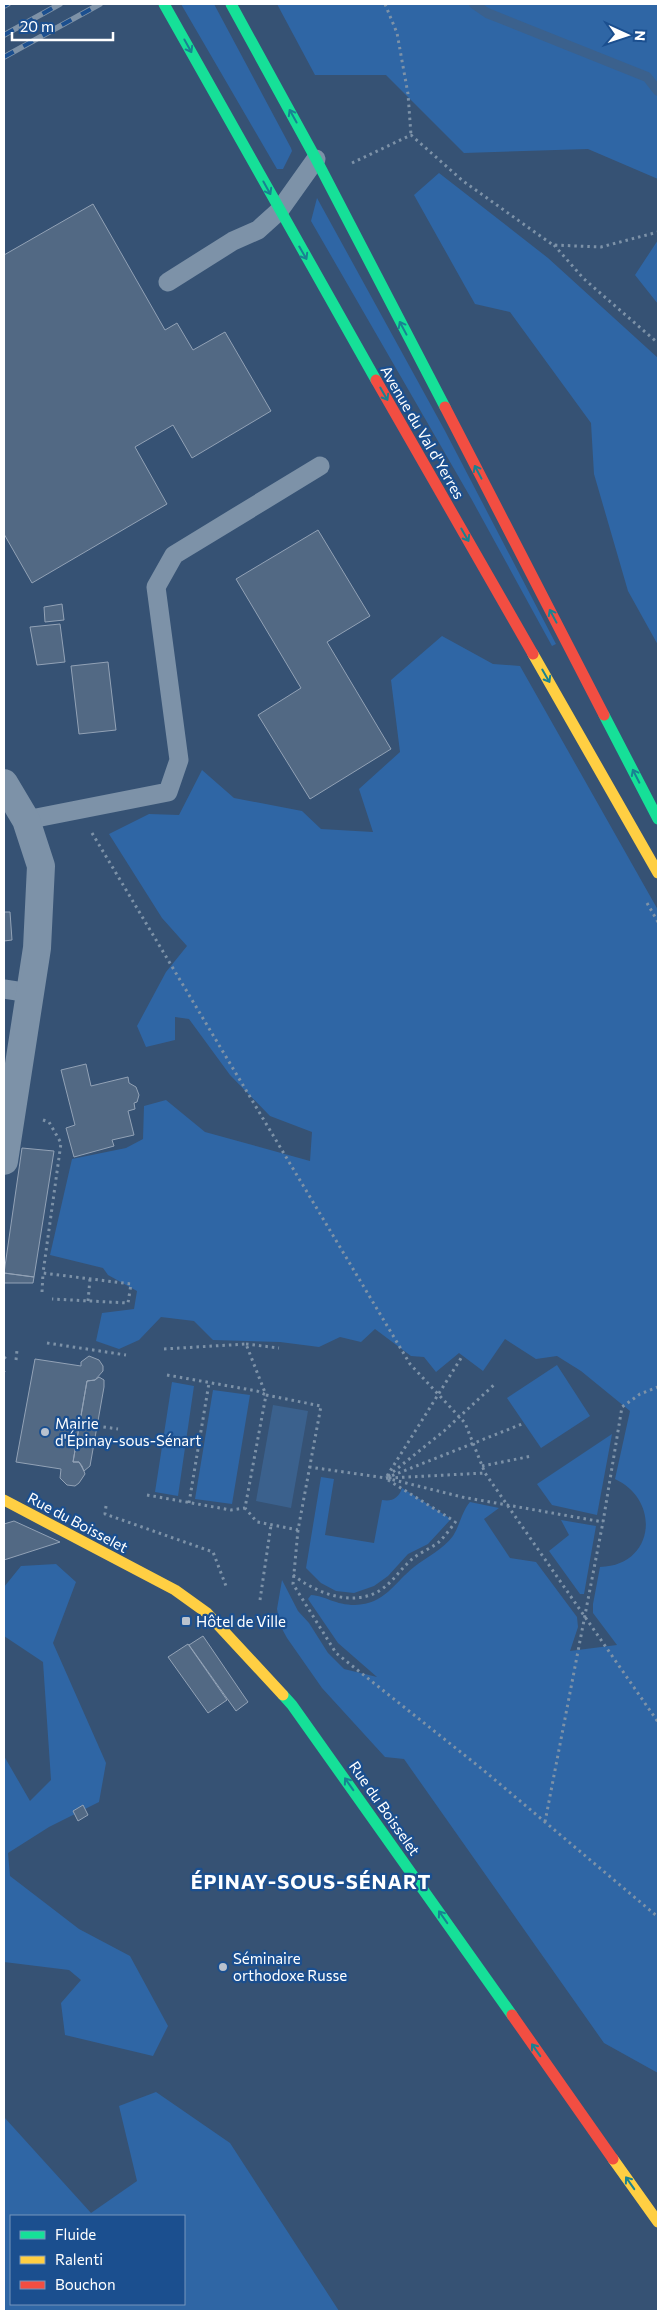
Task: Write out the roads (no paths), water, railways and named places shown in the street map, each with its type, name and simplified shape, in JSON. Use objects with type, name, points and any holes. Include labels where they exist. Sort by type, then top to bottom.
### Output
[{"type":"main road","name":"Avenue du Val d'Yerres","points":[[164,4],[279,211],[658,873]]},
{"type":"main road","name":"Avenue du Val d'Yerres","points":[[231,4],[316,159],[658,819]]},
{"type":"main road","name":"Rue du Boisselet","points":[[4,1500],[183,1596],[207,1613],[292,1705],[658,2222]]},
{"type":"street","points":[[4,783],[26,820],[41,866],[37,948],[4,1161]]},
{"type":"lane","points":[[168,282],[233,241],[258,230],[279,211],[316,159]]},
{"type":"lane","points":[[26,820],[168,792],[179,760],[156,587],[174,555],[320,466]]},
{"type":"lane","points":[[4,989],[30,993]]},
{"type":"waterway","points":[[474,4],[487,13],[647,77],[658,91]]},
{"type":"railway","points":[[4,6],[8,4]]},
{"type":"railway","points":[[4,35],[60,4]]},
{"type":"railway","points":[[4,57],[100,4]]},
{"type":"place","name":"Mairie d'Épinay-sous-Sénart","points":[[45,1432]]},
{"type":"place","name":"Hôtel de Ville","points":[[186,1621]]},
{"type":"place","name":"Séminaire orthodoxe Russe","points":[[223,1967]]},
{"type":"district","name":"ÉPINAY-SOUS-SÉNART","points":[[311,1881]]}]
